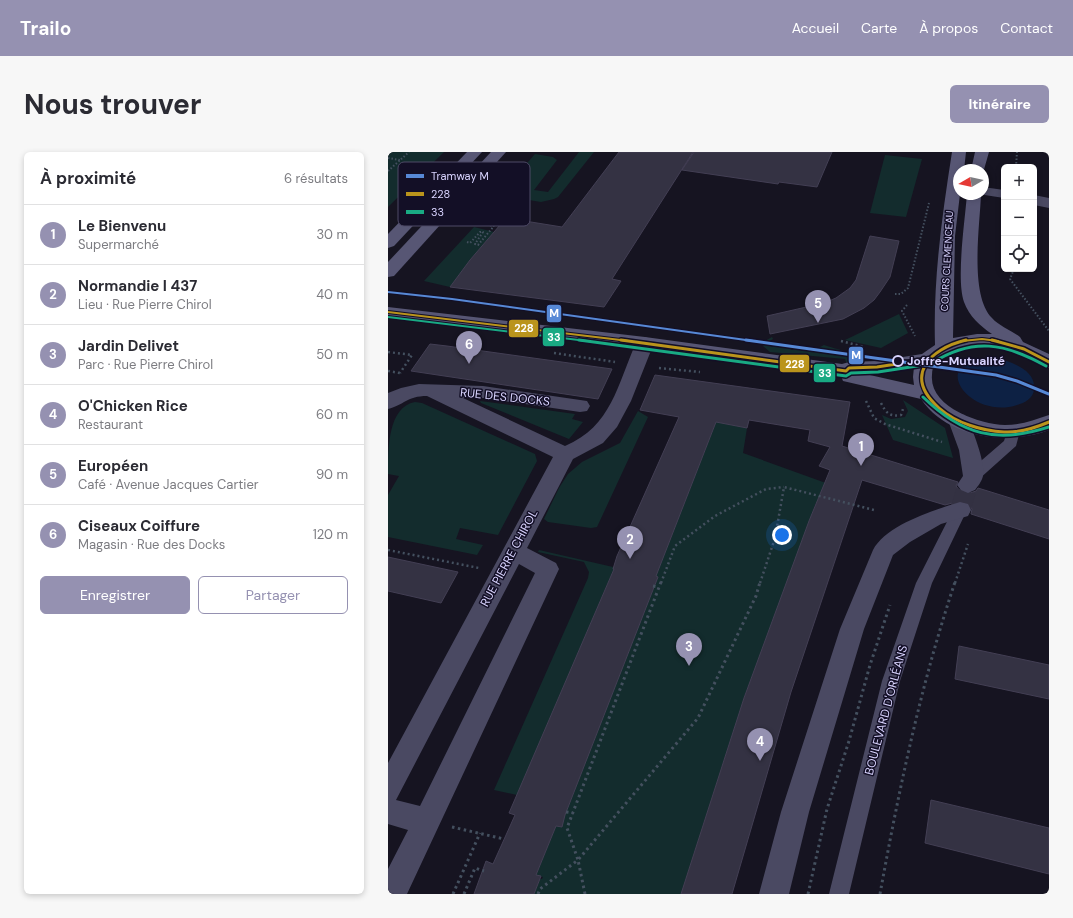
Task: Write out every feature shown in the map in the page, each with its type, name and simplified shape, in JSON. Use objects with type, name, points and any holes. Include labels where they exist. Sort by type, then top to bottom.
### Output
[{"type":"street","points":[[465,162],[475,152]]},
{"type":"street","points":[[491,162],[500,152]]},
{"type":"street","name":"COURS CLEMENCEAU","points":[[944,347],[943,322],[947,236],[959,152]]},
{"type":"street","points":[[979,164],[982,152]]},
{"type":"street","points":[[989,192],[1001,194]]},
{"type":"street","name":"COURS CLEMENCEAU","points":[[974,200],[970,261],[970,286],[973,302],[985,322],[1027,349]]},
{"type":"street","points":[[1037,201],[1049,203]]},
{"type":"street","points":[[388,242],[403,226]]},
{"type":"street","points":[[388,272],[431,226]]},
{"type":"street","points":[[388,312],[645,343],[846,371],[849,368],[877,367],[929,359]]},
{"type":"street","points":[[1047,425],[1012,431],[990,430],[958,420],[940,408],[927,394],[922,377],[923,371],[929,359],[944,347],[963,341],[984,340],[1002,342],[1027,349],[1049,362]]},
{"type":"street","points":[[565,454],[590,442],[604,431],[613,418],[645,343]]},
{"type":"street","points":[[846,371],[849,377],[927,394]]},
{"type":"street","name":"RUE DES DOCKS","points":[[388,403],[393,398],[416,389],[483,392],[580,406]]},
{"type":"street","name":"RUE DES DOCKS","points":[[430,390],[565,454]]},
{"type":"street","points":[[958,420],[969,450],[970,480]]},
{"type":"street","name":"RUE PIERRE CHIROL","points":[[388,790],[565,454]]},
{"type":"street","points":[[774,894],[795,812],[852,629],[884,550],[902,536],[933,518],[960,510]]},
{"type":"street","points":[[391,894],[548,569],[513,551]]},
{"type":"street","points":[[388,811],[427,821]]},
{"type":"lane","points":[[970,480],[1011,443],[1012,431]]},
{"type":"lane","name":"BOULEVARD D'ORLÉANS","points":[[839,894],[891,680],[924,583],[960,510]]},
{"type":"path","points":[[388,171],[409,152]]},
{"type":"path","points":[[1016,164],[1017,152]]},
{"type":"path","points":[[388,158],[400,160]]},
{"type":"path","points":[[895,294],[901,294],[908,288],[929,203]]},
{"type":"path","points":[[467,242],[470,243],[480,232],[483,232],[475,244],[478,245],[494,226]]},
{"type":"path","points":[[1013,272],[1010,279],[1049,331]]},
{"type":"path","points":[[907,305],[902,311],[915,336]]},
{"type":"path","points":[[388,352],[412,355],[400,373],[388,371]]},
{"type":"path","points":[[881,403],[885,413],[892,416],[901,416],[904,410],[902,406]]},
{"type":"path","points":[[869,409],[874,418],[885,424],[944,443]]},
{"type":"path","points":[[538,894],[540,889],[578,860],[698,718],[756,596],[775,538],[784,487]]},
{"type":"path","points":[[586,894],[578,860],[567,828],[675,546],[715,516],[766,489],[784,487],[874,510]]},
{"type":"path","points":[[880,894],[898,797],[938,630],[970,539]]},
{"type":"path","points":[[388,550],[501,573]]},
{"type":"path","points":[[653,586],[659,587]]},
{"type":"path","points":[[566,812],[573,813]]},
{"type":"path","points":[[427,821],[504,839]]},
{"type":"path","points":[[453,894],[480,833]]},
{"type":"path","points":[[464,894],[476,868],[484,871]]},
{"type":"green space","points":[[388,152],[444,152],[434,162],[398,162],[398,197],[388,207]]},
{"type":"green space","points":[[579,152],[594,152],[558,197],[541,202],[530,200],[530,162],[528,162],[535,154],[553,157],[557,160],[534,190],[548,192]]},
{"type":"green space","points":[[885,155],[922,159],[906,217],[870,213]]},
{"type":"green space","points":[[474,227],[494,232],[470,260],[450,287],[424,281]]},
{"type":"green space","points":[[899,314],[908,333],[881,348],[845,340]]},
{"type":"green space","points":[[772,337],[773,339],[766,343],[772,347],[776,344],[781,348],[786,346],[792,350],[797,348],[802,351],[808,348],[812,351],[824,345],[853,354],[865,362],[846,362],[845,359],[770,352],[763,346],[765,341]]},
{"type":"green space","points":[[903,400],[945,428],[953,458],[893,440],[882,415],[891,419],[905,417],[908,411]]},
{"type":"green space","points":[[480,401],[575,414],[572,419],[583,422],[569,439],[481,403]]},
{"type":"green space","points":[[415,402],[422,403],[535,454],[537,461],[498,535],[460,528],[456,539],[483,545],[477,555],[388,537],[388,495],[399,476],[388,474],[388,452],[391,430],[399,412],[406,405]]},
{"type":"green space","points":[[638,411],[648,417],[597,527],[591,528],[548,522],[544,519],[559,488],[568,474],[582,462],[620,443]]},
{"type":"green space","points":[[716,422],[747,428],[743,453],[848,491],[842,509],[816,503],[745,695],[681,894],[534,894],[540,879],[543,877],[536,875],[556,826],[562,827],[561,824],[658,577],[637,572],[668,545]]},
{"type":"green space","points":[[539,550],[613,567],[614,569],[517,795],[494,790],[588,578],[589,572],[584,562],[538,552]]},
{"type":"water","points":[[995,358],[1015,364],[1027,372],[1031,377],[1034,383],[1034,390],[1028,400],[1017,405],[999,408],[983,404],[970,397],[961,387],[958,377],[961,367],[973,360]]},
{"type":"building","points":[[619,152],[693,152],[612,279],[621,281],[604,307],[450,287],[470,260],[499,226],[530,226],[530,222],[562,227]]},
{"type":"building","points":[[694,152],[832,152],[817,187],[779,182],[778,184],[682,170]]},
{"type":"building","points":[[870,236],[899,241],[890,277],[874,300],[864,308],[843,319],[770,334],[767,316],[824,303],[836,298],[850,288],[856,280]]},
{"type":"building","points":[[430,344],[612,369],[598,399],[411,371]]},
{"type":"building","points":[[655,375],[850,402],[842,446],[958,482],[956,486],[960,491],[967,494],[976,491],[978,488],[1049,510],[1049,539],[971,514],[972,509],[968,503],[960,501],[945,505],[862,480],[791,692],[732,894],[681,894],[744,698],[809,521],[830,470],[819,466],[830,447],[808,441],[810,430],[749,420],[747,428],[716,422],[656,576],[658,577],[565,815],[562,827],[556,826],[536,875],[541,876],[534,894],[474,894],[486,861],[493,864],[515,815],[509,813],[614,569],[617,556],[679,417],[640,410]]},
{"type":"building","points":[[388,557],[458,572],[441,603],[388,591]]},
{"type":"building","points":[[959,646],[1049,665],[1049,699],[955,679]]},
{"type":"building","points":[[931,800],[1049,828],[1049,874],[925,843]]},
{"type":"tunnel","points":[[960,510],[968,485]]},
{"type":"tram line","name":"M","points":[[388,292],[452,299],[996,375],[1017,381],[1049,394]]},
{"type":"transit line","name":"228","points":[[388,312],[645,343],[846,371],[849,368],[877,367],[929,359]]},
{"type":"transit line","name":"33","points":[[388,317],[644,348],[846,376],[851,373],[878,372],[930,364]]},
{"type":"transit line","name":"228","points":[[1049,362],[1024,349],[996,340],[967,340],[953,343],[937,351],[926,363],[922,375],[924,388],[930,399],[940,409],[965,423],[993,431],[1005,432],[1028,429],[1049,422]]},
{"type":"transit line","name":"33","points":[[932,363],[946,354],[960,348],[989,345],[1018,352],[1046,366]]},
{"type":"transit line","name":"33","points":[[923,397],[936,410],[951,420],[966,428],[981,433],[997,436],[1014,436],[1031,433],[1049,427]]},
{"type":"place","name":"Européen","points":[[818,323]]},
{"type":"place","name":"Joffre-Mutualité","points":[[898,361]]},
{"type":"place","name":"Ciseaux Coiffure","points":[[469,364]]},
{"type":"place","name":"Le Bienvenu","points":[[861,466]]},
{"type":"place","name":"Normandie I 437","points":[[630,559]]},
{"type":"place","name":"Jardin Delivet","points":[[689,666]]},
{"type":"place","name":"O'Chicken Rice","points":[[760,761]]}]
